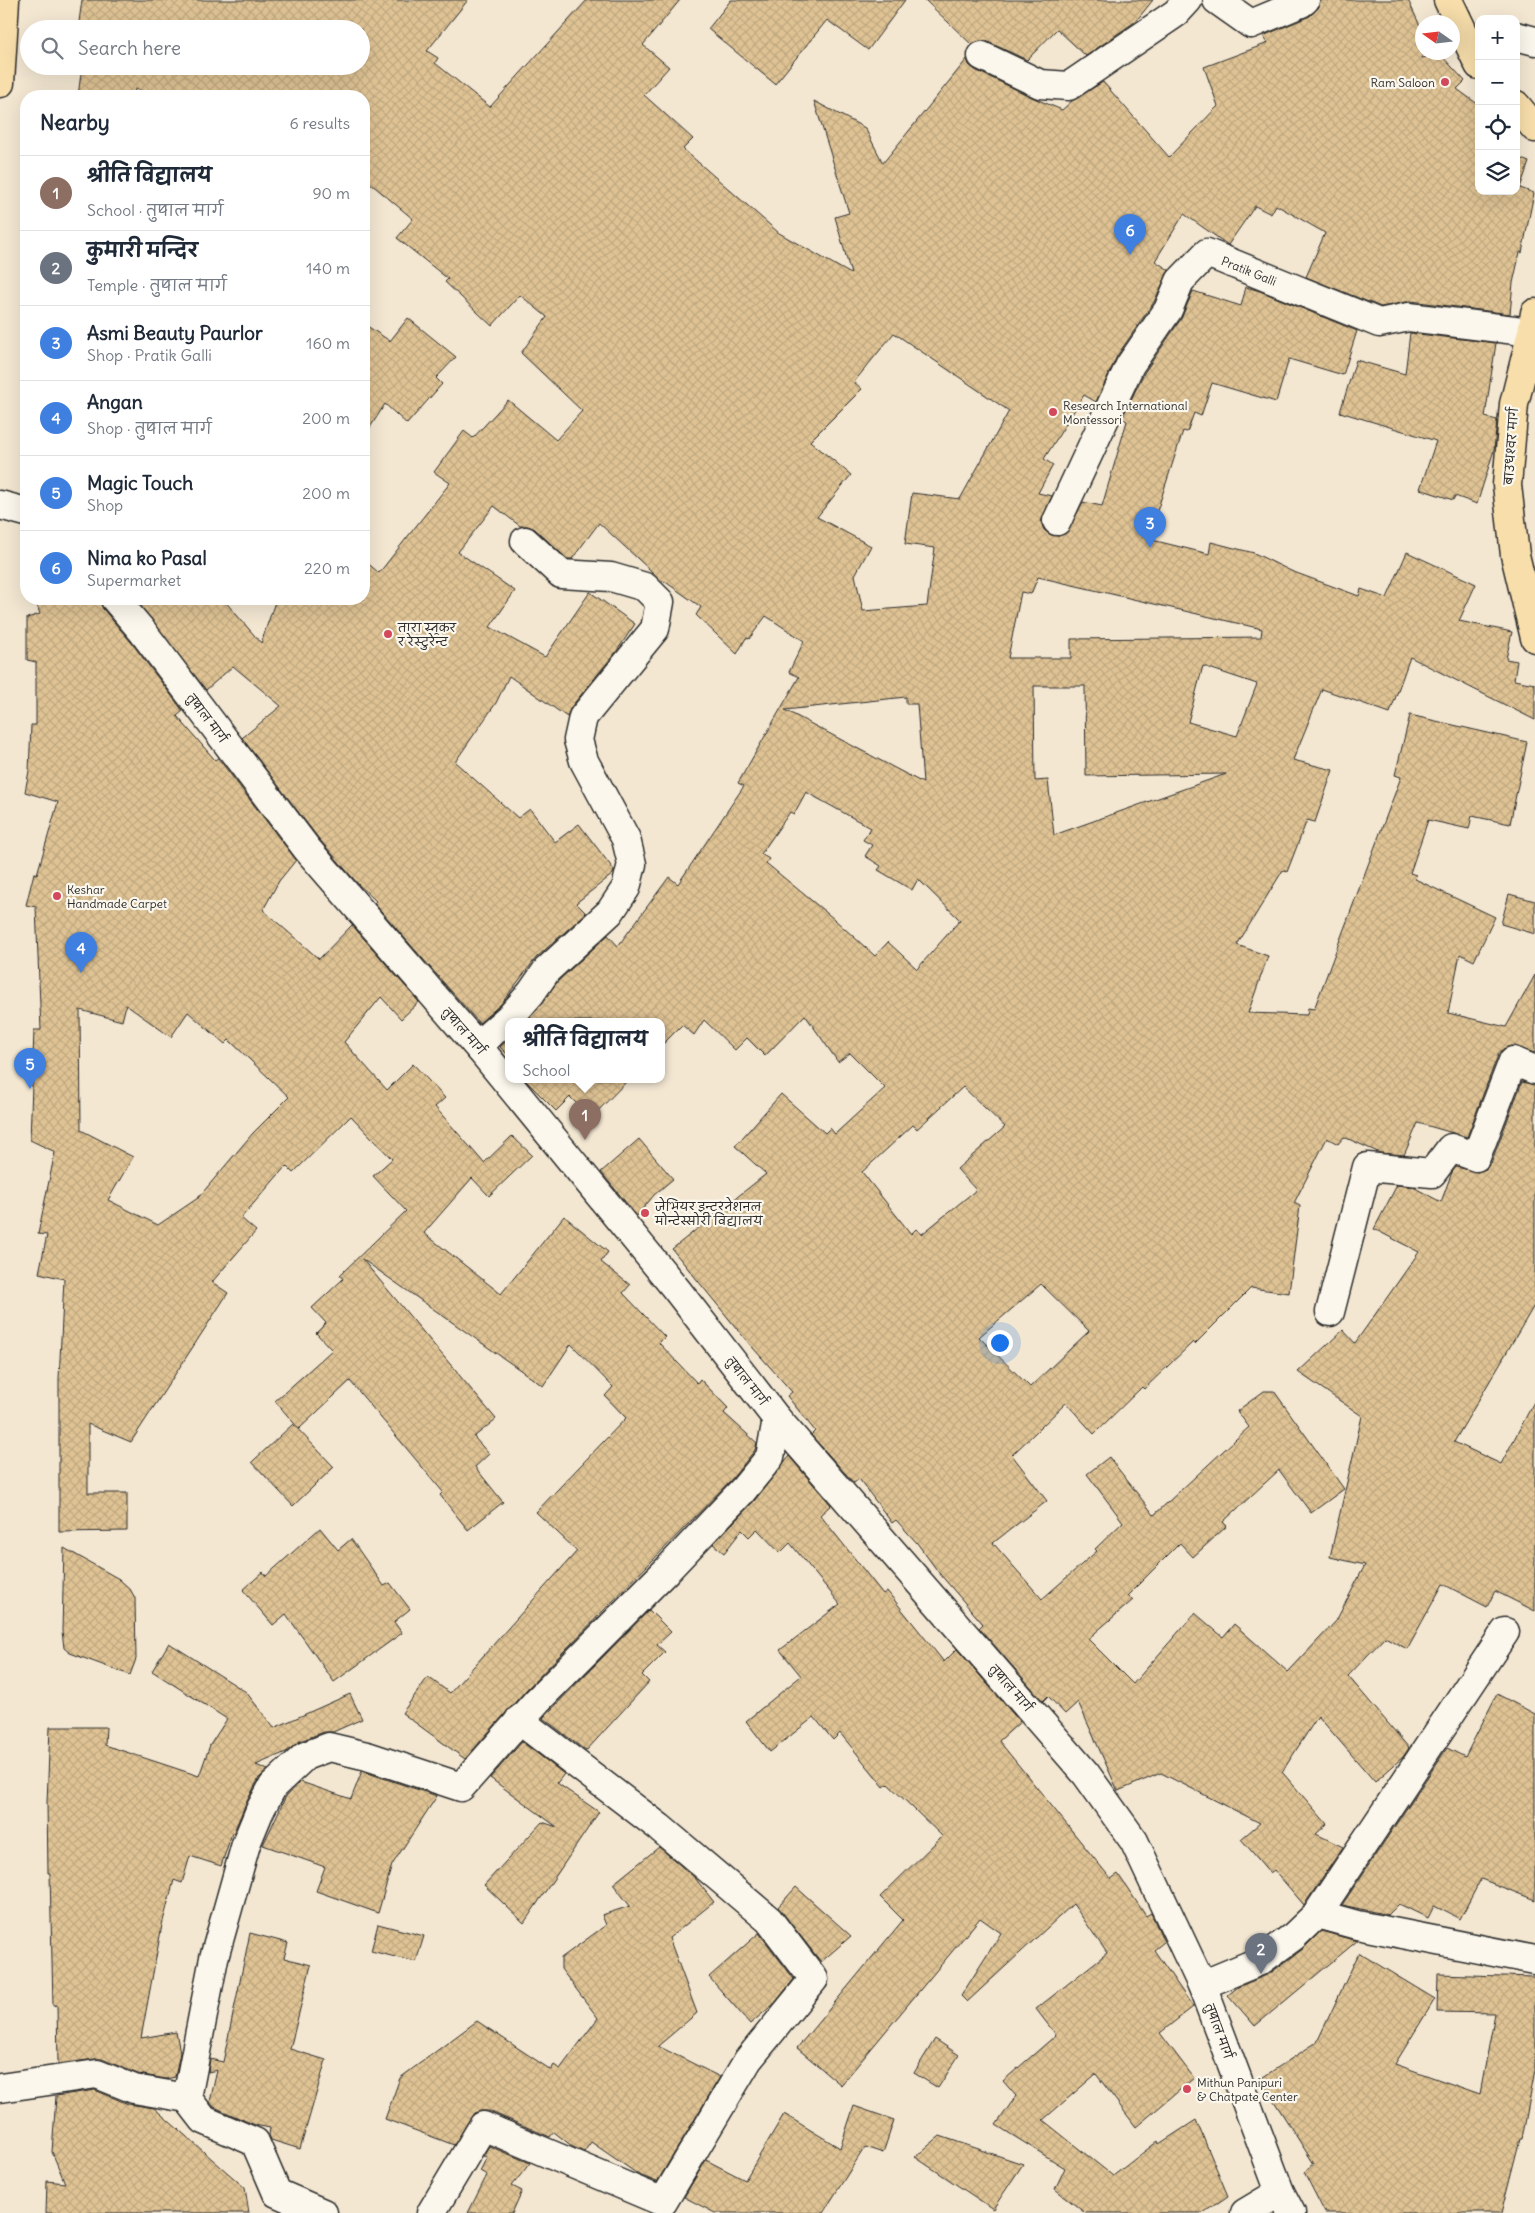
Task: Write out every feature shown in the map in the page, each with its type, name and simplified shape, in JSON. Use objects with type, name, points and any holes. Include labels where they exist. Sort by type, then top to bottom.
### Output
[{"type":"main road","points":[[0,83],[5,0]]},
{"type":"main road","points":[[1448,0],[1471,30],[1478,60]]},
{"type":"main road","points":[[1520,110],[1535,128]]},
{"type":"main road","name":"बाउधश्वर मार्ग","points":[[1534,322],[1514,404],[1507,485],[1515,555],[1535,638]]},
{"type":"street","points":[[982,56],[1040,84],[1069,86],[1176,13],[1188,0]]},
{"type":"street","points":[[1217,0],[1251,24],[1304,0]]},
{"type":"street","points":[[1520,37],[1535,41]]},
{"type":"street","name":"Pratik Galli","points":[[1058,521],[1130,365],[1168,310],[1180,281],[1207,253],[1379,323],[1410,317],[1534,322]]},
{"type":"street","points":[[0,505],[20,510]]},
{"type":"street","points":[[509,1018],[531,993],[547,970],[610,912],[626,888],[632,864],[626,839],[584,761],[578,740],[583,717],[655,629],[660,602],[644,587],[611,577],[562,574],[526,541]]},
{"type":"street","name":"तुषाल मार्ग","points":[[120,605],[143,632],[307,849],[505,1080]]},
{"type":"street","points":[[480,1049],[487,1037],[505,1021]]},
{"type":"street","points":[[1330,1312],[1367,1167],[1432,1173],[1451,1148],[1476,1157],[1513,1061],[1535,1070]]},
{"type":"street","name":"तुषाल मार्ग","points":[[508,1083],[677,1290],[777,1419],[1086,1774],[1134,1840],[1202,1985],[1286,2203]]},
{"type":"street","points":[[187,2098],[214,1958],[246,1844],[260,1810],[273,1786],[305,1756],[329,1747],[367,1756],[461,1788],[519,1720],[743,1490],[770,1457],[777,1419]]},
{"type":"street","points":[[1202,1985],[1260,1961],[1294,1936],[1317,1914],[1505,1632]]},
{"type":"street","points":[[431,2213],[483,2126],[663,2202],[748,2060],[814,1979],[769,1920],[659,1827],[519,1720]]},
{"type":"street","points":[[1317,1914],[1357,1926],[1535,1960]]},
{"type":"street","points":[[0,2088],[96,2074],[134,2089],[187,2098],[204,2120],[255,2142],[277,2194],[324,2213]]},
{"type":"street","points":[[1244,2213],[1286,2203]]},
{"type":"building","points":[[82,0],[468,0],[427,51],[438,58],[435,63],[490,107],[587,0],[680,0],[643,45],[669,67],[644,95],[693,139],[683,149],[779,233],[851,274],[835,217],[849,213],[814,101],[865,128],[883,163],[967,59],[969,65],[975,70],[1062,110],[1073,100],[1103,82],[1169,157],[1218,106],[1204,67],[1268,43],[1263,36],[1310,16],[1319,7],[1320,0],[1408,0],[1415,15],[1415,60],[1446,60],[1465,81],[1457,89],[1475,102],[1475,195],[1520,195],[1520,188],[1534,193],[1522,253],[1520,252],[1513,283],[1510,314],[1411,301],[1381,307],[1306,277],[1325,233],[1276,205],[1271,214],[1255,206],[1228,245],[1184,214],[1155,261],[1169,270],[1154,302],[1117,356],[1096,402],[1084,395],[1044,459],[1053,465],[1038,493],[1052,496],[1041,522],[1044,530],[1051,535],[1059,536],[1066,533],[1083,502],[1102,506],[1127,421],[1122,418],[1144,373],[1181,319],[1193,291],[1241,306],[1246,287],[1260,291],[1357,331],[1343,375],[1289,359],[1276,402],[1212,383],[1201,416],[1194,413],[1187,432],[1183,431],[1148,539],[1209,554],[1211,542],[1254,553],[1291,571],[1359,596],[1361,589],[1387,598],[1407,552],[1476,584],[1459,621],[1512,632],[1506,659],[1517,661],[1514,680],[1535,684],[1535,720],[1410,657],[1390,713],[1322,689],[1293,760],[1333,770],[1315,822],[1307,820],[1287,872],[1283,870],[1237,945],[1268,956],[1248,1013],[1307,1015],[1308,1008],[1314,1009],[1401,777],[1395,775],[1410,715],[1527,742],[1510,824],[1472,816],[1469,829],[1428,820],[1410,873],[1416,875],[1415,879],[1495,917],[1474,961],[1460,954],[1448,1013],[1506,1027],[1535,975],[1535,1053],[1511,1046],[1503,1049],[1498,1055],[1467,1137],[1418,1123],[1404,1155],[1380,1153],[1344,1137],[1338,1144],[1327,1138],[1294,1203],[1300,1206],[1289,1293],[1251,1288],[1195,1344],[1193,1342],[1144,1389],[1142,1387],[1094,1434],[1066,1403],[1012,1455],[1047,1501],[993,1543],[1042,1599],[1097,1551],[1095,1549],[1123,1522],[1087,1474],[1109,1457],[1154,1515],[1249,1427],[1237,1411],[1264,1391],[1274,1391],[1344,1489],[1311,1513],[1279,1470],[1223,1522],[1227,1526],[1193,1557],[1180,1543],[1128,1595],[1133,1600],[1088,1639],[1133,1684],[1195,1613],[1223,1637],[1234,1624],[1288,1672],[1336,1621],[1365,1565],[1330,1557],[1362,1416],[1298,1372],[1343,1330],[1355,1343],[1419,1252],[1374,1229],[1397,1185],[1413,1187],[1441,1202],[1452,1172],[1456,1167],[1478,1172],[1486,1169],[1491,1163],[1522,1082],[1535,1085],[1535,1304],[1454,1442],[1501,1464],[1535,1400],[1535,1611],[1495,1591],[1487,1607],[1443,1584],[1407,1649],[1385,1637],[1348,1676],[1409,1748],[1403,1757],[1375,1782],[1318,1716],[1282,1772],[1327,1824],[1316,1834],[1343,1847],[1304,1905],[1274,1870],[1270,1873],[1241,1839],[1260,1823],[1161,1773],[1118,1791],[1078,1702],[1065,1714],[1048,1696],[1043,1701],[979,1628],[983,1624],[939,1573],[917,1543],[896,1520],[892,1523],[859,1479],[854,1483],[811,1435],[815,1431],[787,1396],[792,1392],[746,1340],[672,1249],[766,1174],[735,1146],[781,1094],[825,1133],[830,1128],[835,1134],[885,1088],[850,1053],[838,1062],[805,1015],[765,1056],[747,1038],[735,1050],[704,1020],[694,1035],[682,1025],[665,1042],[665,1018],[529,1018],[559,980],[608,935],[618,946],[669,877],[678,884],[744,786],[738,783],[799,677],[789,672],[804,641],[766,616],[749,639],[746,638],[737,654],[696,615],[701,607],[663,582],[599,523],[572,559],[567,559],[535,529],[528,526],[520,526],[494,506],[458,552],[515,591],[490,627],[545,657],[590,592],[635,624],[616,652],[571,707],[567,717],[509,676],[496,703],[455,762],[518,818],[530,809],[555,842],[579,824],[614,870],[613,874],[576,903],[586,913],[536,958],[501,1004],[479,1023],[374,903],[376,901],[358,884],[319,839],[242,738],[281,706],[233,666],[206,690],[140,605],[228,605],[261,643],[274,605],[370,605],[370,565],[379,573],[450,483],[434,472],[464,431],[473,438],[508,400],[556,440],[582,411],[521,353],[547,317],[520,295],[492,326],[445,282],[448,279],[397,238],[413,219],[370,183],[370,90],[79,90],[81,75],[370,75],[370,20],[79,20]],"holes":[[[894,333],[1009,411],[960,499],[912,493],[905,544],[935,548],[927,606],[863,611],[855,575],[871,546],[817,517],[851,475],[810,441],[862,389],[854,382]],[[1038,577],[1262,629],[1261,637],[1071,639],[1071,658],[1008,658],[1021,592],[1031,594]],[[1203,666],[1257,684],[1237,736],[1188,722]],[[1034,686],[1085,686],[1086,776],[1226,774],[1054,835],[1048,780],[1035,781]],[[906,697],[906,704],[917,704],[923,783],[785,710]],[[806,792],[871,828],[863,840],[872,845],[865,856],[881,866],[878,870],[912,890],[918,879],[960,920],[917,969],[888,942],[875,956],[834,919],[766,863],[769,859],[761,854],[790,812],[794,814]],[[963,1087],[1005,1127],[957,1169],[976,1190],[922,1234],[916,1229],[911,1234],[862,1172],[913,1125],[917,1129]],[[1041,1284],[1089,1331],[1030,1387],[979,1337]]]},
{"type":"building","points":[[731,0],[905,0],[868,50],[827,20],[775,84],[708,29]]},
{"type":"building","points":[[925,0],[1153,0],[1136,21],[1086,56],[1057,29],[1027,60],[988,42],[980,41],[972,45]]},
{"type":"building","points":[[1520,159],[1529,162],[1520,188]]},
{"type":"building","points":[[408,318],[456,357],[436,378],[442,384],[407,424],[385,404],[370,428],[370,328],[390,341]]},
{"type":"building","points":[[1410,333],[1496,343],[1485,417],[1497,420],[1494,450],[1477,504],[1455,496],[1453,500],[1420,489],[1436,441],[1340,412],[1356,360],[1405,374]]},
{"type":"building","points":[[37,605],[102,605],[183,711],[177,716],[215,760],[218,758],[296,860],[279,881],[263,910],[319,959],[352,925],[419,1002],[401,1019],[381,997],[344,1042],[387,1090],[413,1064],[445,1098],[435,1107],[484,1163],[512,1136],[532,1155],[489,1196],[472,1178],[424,1233],[501,1294],[564,1216],[608,1252],[601,1262],[630,1285],[623,1293],[665,1337],[659,1343],[697,1383],[700,1379],[728,1408],[724,1413],[757,1443],[755,1450],[731,1480],[526,1690],[465,1759],[402,1713],[428,1677],[450,1693],[577,1551],[536,1512],[626,1418],[605,1396],[613,1387],[571,1344],[543,1386],[362,1259],[496,1419],[474,1437],[489,1454],[475,1467],[503,1502],[468,1530],[440,1495],[443,1492],[350,1381],[299,1429],[275,1401],[332,1350],[316,1333],[326,1323],[312,1308],[343,1279],[340,1275],[406,1211],[373,1176],[392,1159],[351,1116],[293,1173],[286,1166],[241,1218],[256,1231],[212,1282],[228,1293],[131,1442],[88,1424],[88,1493],[127,1493],[127,1531],[59,1532],[59,1379],[64,1279],[39,1273],[47,1235],[38,1234],[55,1152],[30,1140],[34,1030],[41,1030],[36,907],[26,905],[34,873],[37,874],[58,802],[25,792],[29,771],[31,725],[36,725],[36,662],[27,660],[27,618],[40,614]],"holes":[[[126,1005],[171,1037],[188,1012],[225,1044],[229,1040],[289,1097],[253,1133],[198,1198],[158,1225],[108,1200],[133,1157],[81,1130],[80,1010],[122,1021]]]},
{"type":"building","points":[[1509,894],[1535,901],[1535,934],[1501,924]]},
{"type":"building","points":[[505,1043],[505,1052],[500,1047]]},
{"type":"building","points":[[528,1083],[625,1083],[591,1118],[570,1097],[556,1111]]},
{"type":"building","points":[[639,1139],[673,1179],[654,1195],[637,1216],[601,1172]]},
{"type":"building","points":[[293,1424],[334,1467],[293,1506],[252,1462]]},
{"type":"building","points":[[789,1456],[831,1505],[820,1515],[883,1594],[887,1591],[944,1662],[957,1649],[1020,1722],[999,1741],[1111,1879],[1118,1874],[1146,1916],[1151,1913],[1164,1942],[1154,1950],[1193,2007],[1160,2033],[1194,2078],[1136,2127],[1096,2074],[1043,2120],[1113,2176],[1158,2141],[1159,2144],[1196,2120],[1228,2196],[1203,2213],[1085,2213],[1055,2189],[1065,2168],[996,2125],[1016,2096],[1003,2081],[1056,2035],[1036,2009],[1107,1953],[1073,1904],[967,2002],[961,1996],[1001,1933],[980,1918],[841,2085],[797,2048],[903,1920],[880,1897],[942,1836],[888,1784],[884,1787],[840,1733],[833,1740],[814,1717],[770,1752],[746,1721],[801,1676],[780,1650],[840,1604],[790,1543],[780,1553],[757,1529],[749,1537],[742,1530],[724,1553],[713,1544],[755,1500]]},
{"type":"building","points":[[320,1528],[338,1550],[351,1539],[384,1586],[390,1583],[410,1609],[394,1622],[402,1633],[334,1682],[286,1614],[273,1625],[243,1590],[263,1572],[266,1576]]},
{"type":"building","points":[[64,1548],[119,1579],[130,1589],[135,1598],[136,1659],[130,1675],[70,1653],[64,1648],[62,1631]]},
{"type":"building","points":[[649,1610],[671,1632],[657,1645],[665,1652],[642,1675],[649,1682],[586,1751],[543,1718]]},
{"type":"building","points":[[169,1643],[246,1692],[274,1728],[350,1694],[362,1719],[333,1732],[324,1732],[300,1741],[286,1752],[256,1765],[268,1770],[259,1778],[246,1803],[232,1833],[221,1866],[190,1856],[182,1883],[174,1880],[162,1925],[141,2038],[176,2032],[180,2052],[175,2077],[166,2079],[138,2074],[102,2059],[58,2064],[57,2005],[53,2006],[47,1803],[50,1727],[106,1727],[105,1745],[199,1776],[210,1745],[227,1719],[152,1671]]},
{"type":"building","points":[[1497,1694],[1535,1714],[1535,1900],[1481,1879],[1460,1919],[1434,1906],[1428,1918],[1399,1904],[1388,1915],[1342,1905],[1447,1748],[1465,1757]]},
{"type":"building","points":[[522,1742],[564,1774],[557,1783],[599,1812],[524,1923],[484,1885],[542,1822],[557,1827],[490,1778]]},
{"type":"building","points":[[362,1771],[437,1796],[392,1865],[378,1913],[316,1891],[325,1867],[263,1845],[286,1796],[301,1782],[351,1799]]},
{"type":"building","points":[[659,1847],[695,1878],[714,1902],[669,1938],[697,2013],[658,2046],[720,2077],[657,2182],[639,2175],[591,2142],[584,2152],[573,2147],[554,2132],[550,2137],[489,2111],[474,2113],[454,2145],[385,2119],[400,2078],[477,2021],[551,2070],[554,2065],[560,2069],[598,2018],[561,1969],[561,1958],[606,1925],[602,1915],[630,1906],[613,1884]]},
{"type":"building","points":[[796,1887],[851,1936],[821,1962],[778,1907]]},
{"type":"building","points":[[378,1924],[424,1936],[416,1962],[371,1951]]},
{"type":"building","points":[[1321,1931],[1357,1941],[1255,2026],[1228,1995],[1238,1987],[1269,1974],[1303,1949]]},
{"type":"building","points":[[250,1933],[288,1943],[284,1958],[311,1965],[290,2049],[326,2060],[300,2149],[271,2140],[269,2135],[270,2128],[255,2125],[214,2107],[210,2102],[217,2070],[208,2072],[210,2059],[223,2062]]},
{"type":"building","points":[[759,1933],[794,1979],[775,2003],[750,2024],[709,1977]]},
{"type":"building","points":[[1359,1953],[1435,1999],[1395,2064],[1480,2094],[1495,2013],[1437,2012],[1438,1974],[1535,1977],[1535,2071],[1522,2139],[1520,2139],[1501,2213],[1325,2213],[1304,2172],[1314,2164],[1260,2079],[1317,2042]]},
{"type":"building","points":[[935,2039],[959,2055],[938,2088],[914,2073]]},
{"type":"building","points":[[95,2090],[128,2104],[154,2108],[245,2188],[249,2213],[46,2213],[47,2181],[65,2183],[52,2152],[56,2096]]},
{"type":"building","points":[[854,2106],[894,2120],[883,2153],[865,2147],[823,2213],[715,2213],[684,2197],[706,2160],[745,2180],[784,2114],[840,2148]]},
{"type":"building","points":[[940,2136],[1023,2164],[993,2209],[915,2157]]},
{"type":"building","points":[[489,2146],[530,2163],[512,2186],[522,2191],[512,2213],[468,2213],[487,2175],[480,2171],[487,2157],[483,2156]]},
{"type":"place","name":"Ram Saloon","points":[[1445,82]]},
{"type":"place","name":"Nima ko Pasal","points":[[1130,255]]},
{"type":"place","name":"Research International Montessori","points":[[1053,412]]},
{"type":"place","name":"Asmi Beauty Paurlor","points":[[1150,548]]},
{"type":"place","name":"तारा स्नूकर र रेस्टुरेन्ट","points":[[388,634]]},
{"type":"place","name":"Keshar Handmade Carpet","points":[[57,896]]},
{"type":"place","name":"Angan","points":[[81,973]]},
{"type":"place","name":"Magic Touch","points":[[30,1089]]},
{"type":"place","name":"श्रीति विद्यालय","points":[[585,1140]]},
{"type":"place","name":"जेभियर इन्टरनेशनल मोन्टेस्सोरी विद्यालय","points":[[645,1213]]},
{"type":"place","name":"कुमारी मन्दिर","points":[[1261,1974]]},
{"type":"place","name":"Mithun Panipuri & Chatpate Center","points":[[1187,2089]]}]
